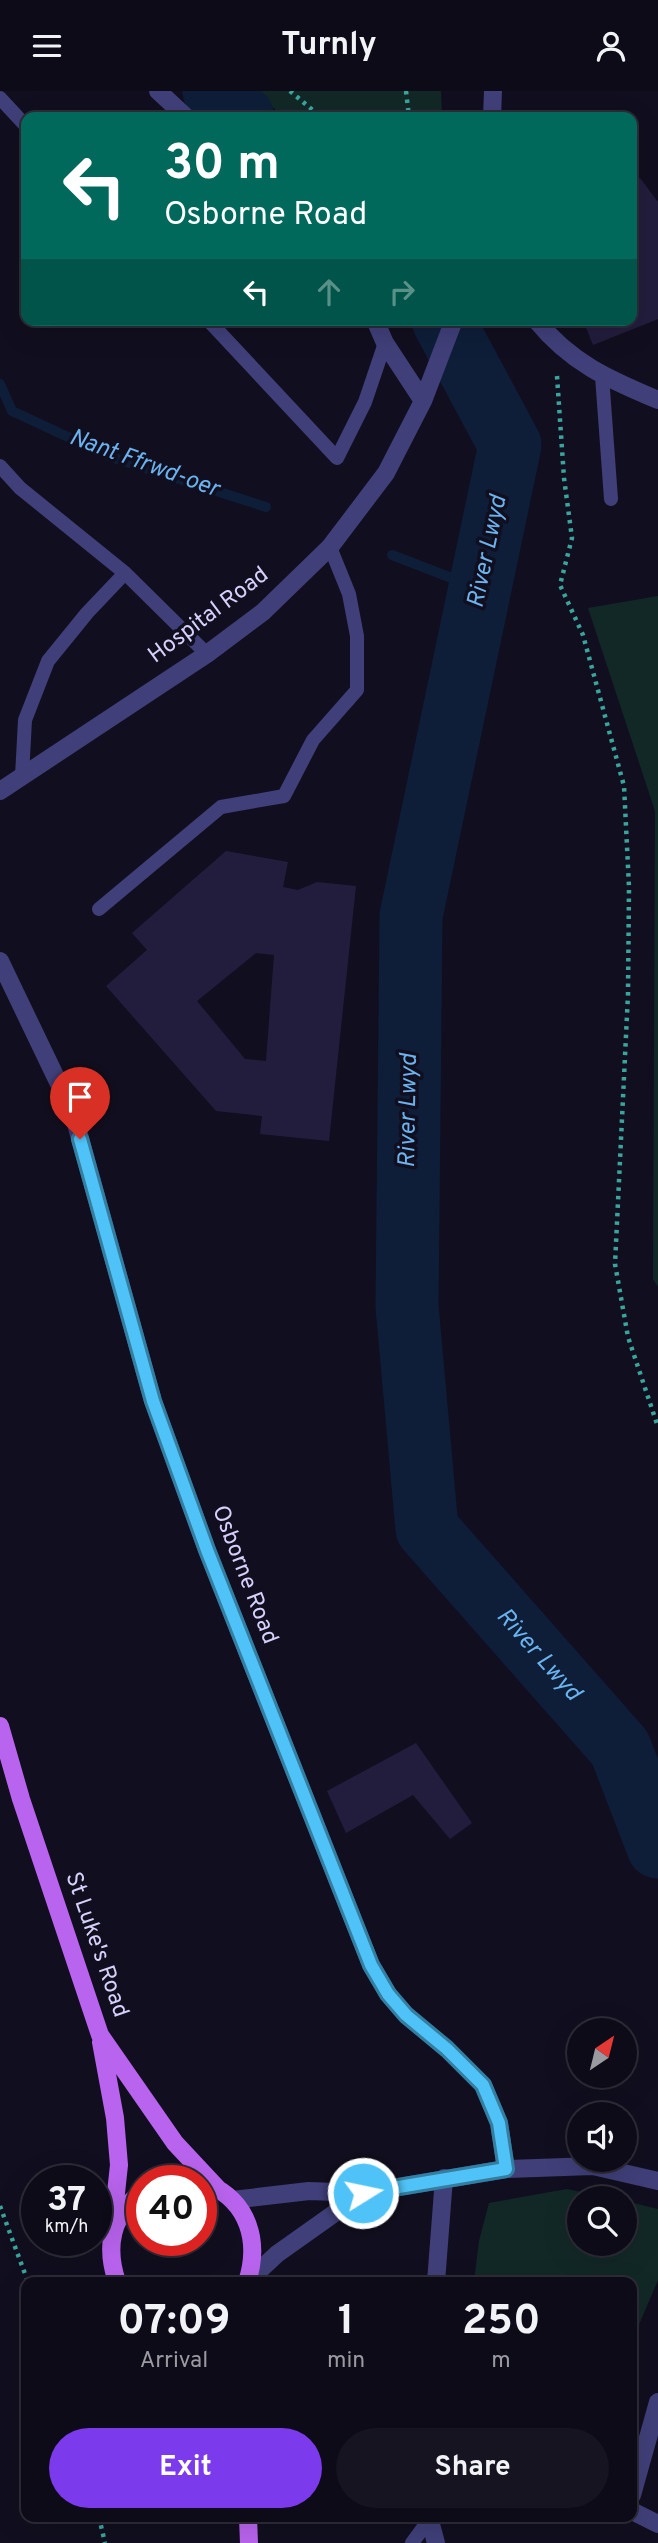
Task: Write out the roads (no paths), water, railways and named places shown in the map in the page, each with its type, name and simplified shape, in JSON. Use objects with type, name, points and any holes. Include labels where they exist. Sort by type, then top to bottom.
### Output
[{"type":"main road","name":"St Luke's Road","points":[[0,1726],[21,1799],[100,2035],[175,2143],[240,2209],[251,2232],[254,2252],[248,2277]]},
{"type":"main road","points":[[100,2035],[119,2165],[112,2230]]},
{"type":"main road","points":[[217,2190],[225,2194]]},
{"type":"main road","points":[[112,2236],[126,2206]]},
{"type":"main road","points":[[111,2256],[115,2277]]},
{"type":"main road","points":[[248,2522],[249,2543]]},
{"type":"street","points":[[158,91],[181,112]]},
{"type":"street","points":[[492,112],[493,91]]},
{"type":"street","points":[[377,326],[385,343],[424,401]]},
{"type":"street","name":"Hospital Road","points":[[0,791],[207,654],[263,612],[330,547],[386,473],[424,401],[452,326]]},
{"type":"street","points":[[541,326],[555,344],[602,376],[658,400]]},
{"type":"street","name":"Osborne Road","points":[[0,961],[73,1113],[153,1401],[207,1550],[371,1965],[388,1994],[406,2015],[447,2049],[483,2085],[499,2123],[506,2169]]},
{"type":"street","points":[[225,2194],[363,2193],[506,2169],[593,2166],[658,2181]]},
{"type":"street","points":[[436,2277],[444,2178]]},
{"type":"street","points":[[252,2277],[277,2254],[363,2193]]},
{"type":"street","points":[[637,2477],[658,2402]]},
{"type":"street","points":[[637,2514],[658,2524]]},
{"type":"street","points":[[430,2522],[436,2543]]},
{"type":"lane","points":[[0,98],[21,121]]},
{"type":"lane","points":[[214,326],[337,458],[365,402],[385,343]]},
{"type":"lane","points":[[602,376],[611,499]]},
{"type":"lane","points":[[0,466],[20,488],[125,573],[207,654]]},
{"type":"lane","points":[[99,909],[221,807],[284,796],[313,740],[357,690],[357,636],[349,594],[330,547]]},
{"type":"lane","points":[[22,776],[25,720],[48,661],[87,613],[125,573]]},
{"type":"lane","points":[[412,2543],[426,2522]]},
{"type":"waterway","name":"River Lwyd","points":[[214,91],[237,112]]},
{"type":"waterway","name":"River Lwyd","points":[[446,326],[510,445],[411,916],[407,1306],[427,1529],[620,1748],[658,1847]]},
{"type":"waterway","name":"Nant Ffrwd-oer","points":[[0,384],[12,411],[111,457],[266,507]]},
{"type":"waterway","points":[[392,555],[480,589]]}]
